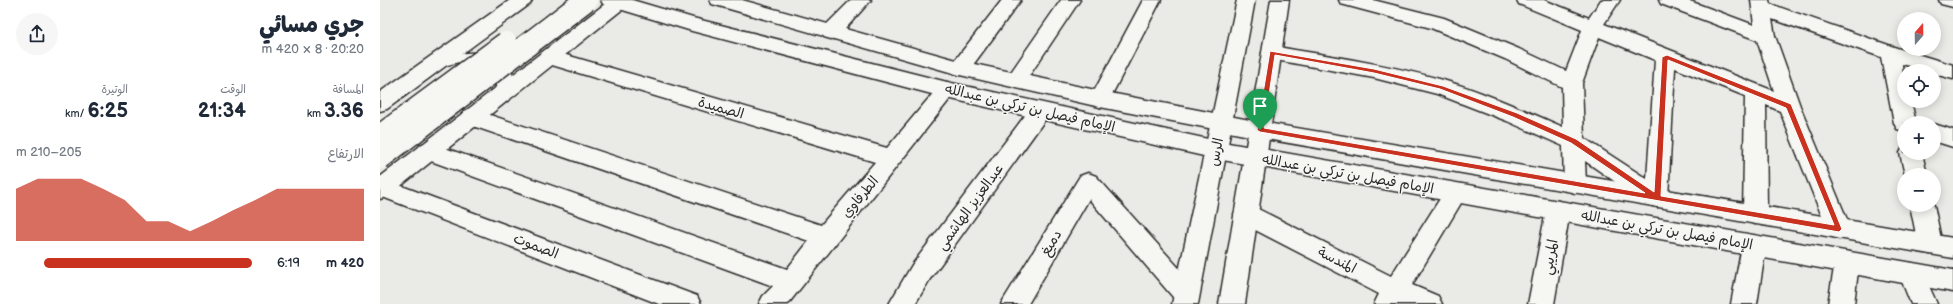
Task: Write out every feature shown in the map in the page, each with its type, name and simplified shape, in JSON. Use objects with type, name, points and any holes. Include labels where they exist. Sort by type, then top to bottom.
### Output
[{"type":"street","points":[[380,103],[523,0]]},
{"type":"street","points":[[380,136],[565,0]]},
{"type":"street","points":[[380,158],[586,0]]},
{"type":"street","name":"الإمام فيصل بن تركي بن عبدالله","points":[[719,0],[960,68],[1100,99],[1260,130],[1953,248]]},
{"type":"street","points":[[831,32],[862,0]]},
{"type":"street","points":[[960,68],[1012,0]]},
{"type":"street","points":[[1016,80],[1071,0]]},
{"type":"street","points":[[1100,99],[1152,0]]},
{"type":"street","name":"الرس","points":[[1186,300],[1246,0]]},
{"type":"street","points":[[1232,304],[1280,0]]},
{"type":"street","points":[[1348,0],[1437,23],[1512,54],[1572,83]]},
{"type":"street","points":[[1526,0],[1789,106]]},
{"type":"street","points":[[1575,184],[1572,83],[1593,26],[1611,0]]},
{"type":"street","points":[[1668,0],[1765,36]]},
{"type":"street","points":[[1948,0],[1953,1]]},
{"type":"street","points":[[382,189],[476,113],[549,57],[617,1]]},
{"type":"street","name":"الإمام فيصل بن تركي بن عبدالله","points":[[617,1],[692,24],[947,90],[1217,150],[1953,281]]},
{"type":"street","points":[[1839,229],[1789,106],[1765,36],[1760,4],[1890,53],[1953,72]]},
{"type":"street","points":[[1272,53],[1374,71],[1441,87],[1515,115],[1573,141],[1657,198]]},
{"type":"street","points":[[1890,53],[1904,116]]},
{"type":"street","name":"الصميدة","points":[[549,57],[892,158]]},
{"type":"street","points":[[1657,198],[1665,57]]},
{"type":"street","name":"الطرفاوي","points":[[772,304],[792,282],[947,90]]},
{"type":"street","points":[[1755,93],[1755,214]]},
{"type":"street","name":"عبدالعزيز الهاشمي","points":[[902,304],[921,272],[1040,111]]},
{"type":"street","points":[[476,113],[826,238]]},
{"type":"street","points":[[1941,135],[1953,139]]},
{"type":"street","points":[[428,151],[792,282]]},
{"type":"street","name":"دميغ","points":[[1014,304],[1088,182],[1186,300]]},
{"type":"street","name":"الصموت","points":[[382,189],[688,304]]},
{"type":"street","points":[[1391,297],[1456,193]]},
{"type":"street","name":"المريبي","points":[[1541,304],[1558,211]]},
{"type":"street","points":[[1923,212],[1930,244]]},
{"type":"street","name":"المندسة","points":[[1246,214],[1391,297],[1428,304]]},
{"type":"street","points":[[1744,304],[1754,246]]},
{"type":"street","points":[[1842,304],[1847,262]]},
{"type":"street","points":[[1911,274],[1924,304]]},
{"type":"lane","points":[[414,78],[430,68],[460,57],[482,56],[495,58],[504,65],[507,74],[504,86],[495,98],[476,113]]},
{"type":"route","points":[[1260,130],[1272,53],[1374,71],[1441,87],[1515,115],[1573,141],[1657,198],[1665,57],[1789,106],[1839,229],[1755,214],[1657,198],[1260,130]]}]
